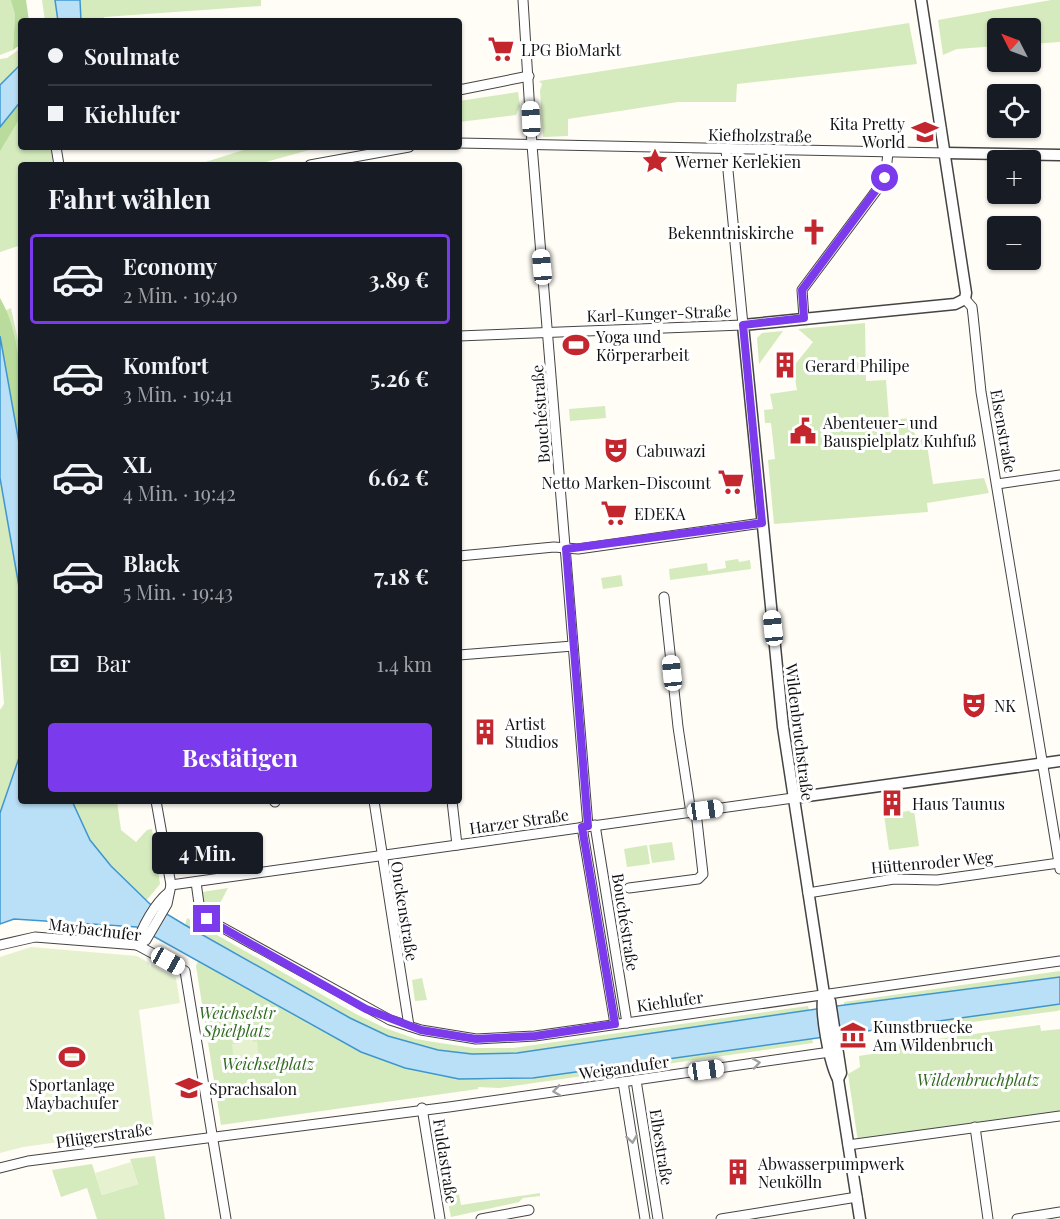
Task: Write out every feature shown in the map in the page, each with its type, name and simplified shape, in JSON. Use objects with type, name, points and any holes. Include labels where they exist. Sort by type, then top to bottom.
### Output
[{"type":"street","name":"Bouchéstraße","points":[[523,0],[532,145],[588,826],[615,1024]]},
{"type":"street","name":"Elsenstraße","points":[[921,0],[966,292],[965,299],[972,307],[981,392],[1060,866]]},
{"type":"street","points":[[462,89],[529,76]]},
{"type":"street","name":"Kiefholzstraße","points":[[462,142],[1060,156]]},
{"type":"street","points":[[328,162],[394,150]]},
{"type":"street","name":"Wildenbruchstraße","points":[[726,150],[762,523],[793,798],[831,1036],[841,1073],[838,1079]]},
{"type":"street","points":[[804,318],[802,290],[885,178],[888,153]]},
{"type":"street","name":"Karl-Kunger-Straße","points":[[462,336],[743,325],[955,304],[965,299]]},
{"type":"street","points":[[997,484],[1060,475]]},
{"type":"street","points":[[462,556],[566,549],[762,523]]},
{"type":"street","points":[[629,888],[698,879],[703,874],[678,727],[664,597]]},
{"type":"street","points":[[462,655],[573,646]]},
{"type":"street","name":"Harzer Straße","points":[[170,889],[196,882],[381,855],[1060,761]]},
{"type":"street","points":[[137,945],[159,909],[168,901],[170,889],[156,804]]},
{"type":"street","name":"Onckenstraße","points":[[374,804],[409,1026]]},
{"type":"street","points":[[452,804],[457,845]]},
{"type":"street","name":"Bouchéstraße","points":[[588,826],[627,1023]]},
{"type":"street","name":"Hüttenroder Weg","points":[[808,893],[894,879],[937,880],[1060,866]]},
{"type":"street","name":"Kiehlufer","points":[[196,882],[200,911],[213,922],[366,1009],[409,1026],[476,1039],[535,1036],[1060,961]]},
{"type":"street","name":"Maybachufer","points":[[0,945],[18,939],[35,937],[137,945],[183,970],[187,975],[212,1135]]},
{"type":"street","name":"Wildenbruchstraße","points":[[831,1036],[832,1069],[838,1079],[860,1219]]},
{"type":"street","name":"Weigandufer","points":[[422,1108],[830,1052]]},
{"type":"street","name":"Elbestraße","points":[[636,1080],[658,1219]]},
{"type":"street","name":"Elbestraße","points":[[623,1082],[645,1219]]},
{"type":"street","points":[[226,1219],[212,1135],[422,1108]]},
{"type":"street","name":"Fuldastraße","points":[[422,1108],[440,1219]]},
{"type":"street","points":[[848,1145],[1060,1116]]},
{"type":"street","points":[[975,1127],[988,1219]]},
{"type":"street","name":"Pflügerstraße","points":[[0,1168],[28,1161],[212,1135]]},
{"type":"street","points":[[721,1219],[857,1197]]},
{"type":"street","points":[[481,1219],[529,1210]]},
{"type":"street","points":[[1017,1219],[1060,1212]]},
{"type":"green space","points":[[0,0],[16,0],[13,50],[0,55]]},
{"type":"green space","points":[[11,0],[26,0],[29,18],[18,18],[18,46],[13,50],[15,14]]},
{"type":"green space","points":[[42,0],[55,0],[58,18],[45,18]]},
{"type":"green space","points":[[80,0],[261,0],[261,6],[81,18]]},
{"type":"green space","points":[[1060,0],[1060,42],[1041,43],[1041,18],[987,18],[987,47],[957,49],[943,55],[938,20]]},
{"type":"green space","points":[[909,23],[917,64],[737,84],[736,102],[678,102],[568,119],[568,136],[543,137],[540,91],[542,84],[539,81]]},
{"type":"green space","points":[[18,50],[18,67],[0,85],[0,59],[7,58]]},
{"type":"green space","points":[[518,92],[520,106],[516,115],[462,122],[462,101]]},
{"type":"green space","points":[[18,105],[18,150],[51,150],[53,162],[18,162],[18,246],[0,252],[0,127]]},
{"type":"green space","points":[[18,105],[18,121],[0,151],[0,127]]},
{"type":"green space","points":[[244,150],[309,150],[266,162],[206,162]]},
{"type":"green space","points":[[0,298],[14,333],[18,353],[18,435],[0,335]]},
{"type":"green space","points":[[11,308],[18,341],[18,436],[0,335],[0,313]]},
{"type":"green space","points":[[865,323],[866,381],[886,380],[889,420],[911,418],[912,430],[919,439],[926,438],[933,484],[984,478],[989,493],[927,503],[928,512],[774,524],[768,460],[775,459],[771,423],[765,423],[764,410],[773,409],[770,394],[797,390],[793,367],[813,342],[798,329]]},
{"type":"green space","points":[[783,331],[759,364],[757,338],[762,333]]},
{"type":"green space","points":[[605,406],[606,418],[570,421],[569,409]]},
{"type":"green space","points":[[0,478],[18,581],[18,761],[0,813],[0,710],[4,704],[0,649]]},
{"type":"green space","points":[[738,559],[739,562],[750,560],[751,569],[670,580],[669,569],[707,563],[708,571],[726,568],[725,561]]},
{"type":"green space","points":[[621,575],[623,586],[603,589],[601,578]]},
{"type":"green space","points":[[73,804],[117,804],[121,830],[136,842],[147,830],[152,829],[160,884],[146,901],[102,855],[77,816]]},
{"type":"green space","points":[[914,810],[919,846],[889,850],[884,815]]},
{"type":"green space","points":[[672,842],[675,860],[652,863],[649,845]]},
{"type":"green space","points":[[647,845],[650,864],[627,867],[624,849]]},
{"type":"green space","points":[[228,888],[215,913],[205,907],[202,892]]},
{"type":"green space","points":[[187,918],[356,1014],[416,1039],[440,1043],[474,1048],[513,1048],[808,1006],[809,1011],[517,1053],[472,1054],[438,1050],[388,1036],[358,1023],[185,925]]},
{"type":"green space","name":"Sportanlage Maybachufer","points":[[31,947],[137,956],[149,963],[150,969],[151,964],[176,978],[180,1003],[139,1010],[154,1129],[23,1147],[0,1153],[0,957]]},
{"type":"green space","name":"Weichselplatz","points":[[198,961],[361,1052],[441,1076],[493,1080],[533,1078],[812,1039],[813,1043],[499,1088],[478,1087],[478,1089],[221,1125],[196,966]]},
{"type":"green space","points":[[1060,971],[1060,977],[844,1006],[844,1002]]},
{"type":"green space","points":[[422,978],[427,1000],[415,1001],[412,980]]},
{"type":"green space","points":[[1060,1004],[1060,1010],[1057,1011],[889,1033],[886,1028]]},
{"type":"green space","name":"Wildenbruchplatz","points":[[1040,1025],[1041,1031],[1060,1029],[1060,1113],[858,1142],[848,1074],[860,1067],[859,1056],[878,1053],[878,1047]]},
{"type":"green space","points":[[252,1035],[253,1042],[257,1041],[259,1061],[234,1064],[232,1044],[241,1043],[241,1037]]},
{"type":"green space","points":[[155,1156],[165,1219],[97,1219],[87,1188],[61,1197],[52,1170],[92,1164],[102,1195],[138,1184],[130,1159]]},
{"type":"green space","points":[[131,1162],[138,1184],[102,1195],[95,1173]]},
{"type":"green space","points":[[540,1193],[540,1196],[523,1198],[519,1202],[451,1217],[447,1198],[459,1194],[461,1205]]},
{"type":"water","points":[[55,0],[80,0],[81,18],[58,18]]},
{"type":"water","points":[[18,67],[18,105],[0,127],[0,85]]},
{"type":"water","points":[[0,336],[18,437],[18,581],[0,478]]},
{"type":"water","points":[[18,761],[18,804],[73,804],[90,840],[111,866],[150,904],[350,1018],[388,1036],[438,1050],[472,1054],[517,1053],[837,1006],[1060,977],[1060,1004],[533,1078],[459,1079],[405,1068],[361,1052],[137,927],[14,919],[0,924],[0,813]]},
{"type":"place","name":"LPG BioMarkt","points":[[501,49]]},
{"type":"place","name":"Kita Pretty World","points":[[925,132]]},
{"type":"place","name":"Werner Kerlekien","points":[[655,161]]},
{"type":"place","name":"Bekenntniskirche","points":[[814,232]]},
{"type":"place","name":"Yoga und Körperarbeit","points":[[576,345]]},
{"type":"place","name":"Gerard Philipe","points":[[785,365]]},
{"type":"place","name":"Abenteuer- und Bauspielplatz Kuhfuß","points":[[803,431]]},
{"type":"place","name":"Cabuwazi","points":[[616,450]]},
{"type":"place","name":"Netto Marken-Discount","points":[[731,482]]},
{"type":"place","name":"EDEKA","points":[[614,513]]},
{"type":"place","name":"NK","points":[[974,705]]},
{"type":"place","name":"Artist Studios","points":[[485,732]]},
{"type":"place","name":"Haus Taunus","points":[[892,803]]},
{"type":"place","name":"Kunstbruecke Am Wildenbruch","points":[[853,1035]]},
{"type":"place","name":"Sportanlage Maybachufer","points":[[72,1057]]},
{"type":"place","name":"Sprachsalon","points":[[189,1088]]},
{"type":"place","name":"Abwasserpumpwerk Neukölln","points":[[738,1172]]},
{"type":"route","points":[[207,919],[366,1009],[421,1030],[476,1039],[535,1036],[615,1024],[582,827],[588,826],[566,549],[762,523],[743,325],[804,318],[802,290],[885,178]]},
{"type":"park label","name":"Weichselstr Spielplatz","points":[[237,1021]]}]
